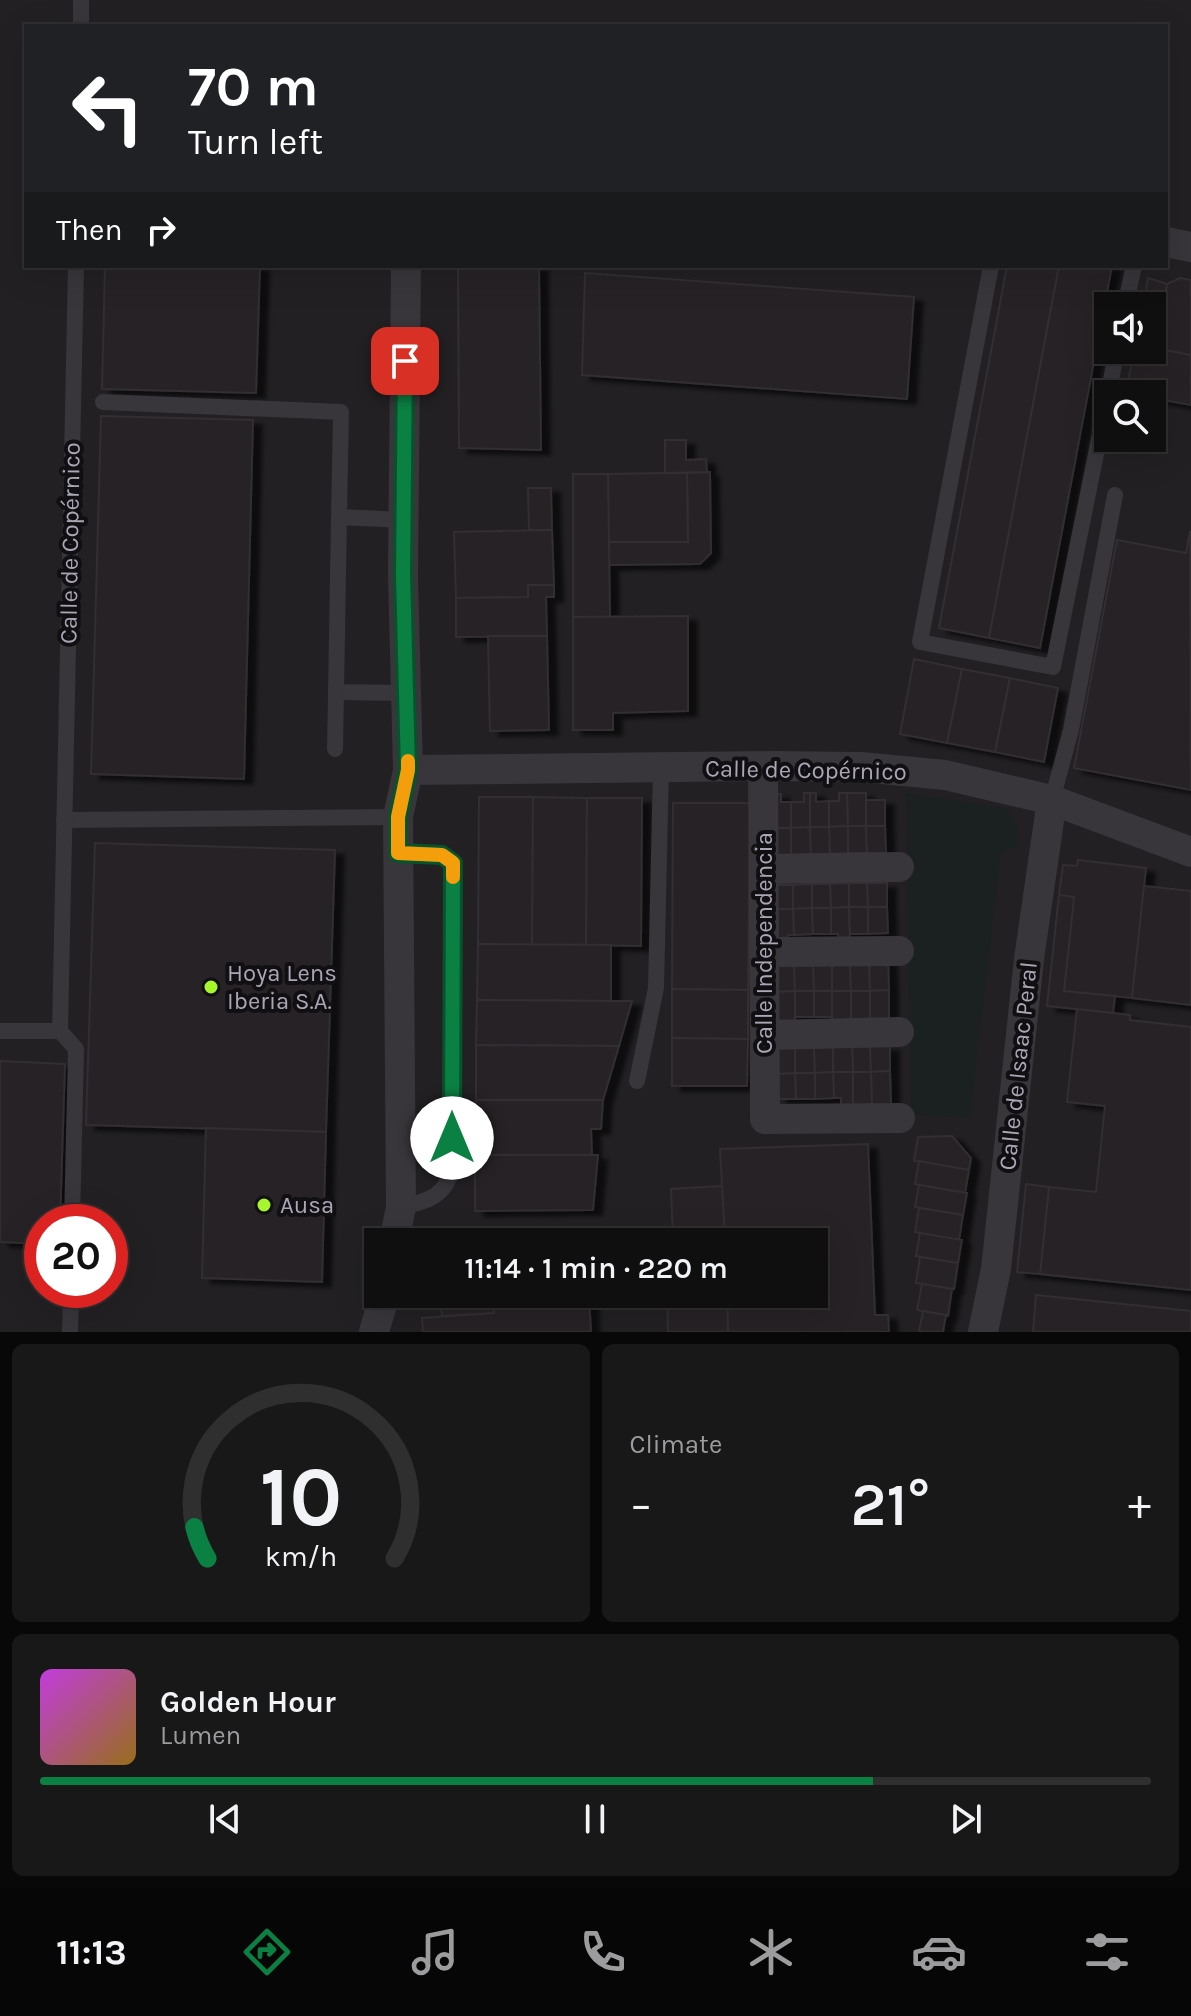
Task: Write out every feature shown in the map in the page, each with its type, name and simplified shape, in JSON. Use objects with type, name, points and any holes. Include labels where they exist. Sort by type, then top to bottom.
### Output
[{"type":"street","points":[[1168,242],[1191,247]]},
{"type":"street","points":[[397,1228],[401,1207],[398,817],[408,770],[404,693],[406,268]]},
{"type":"street","name":"Calle Independencia","points":[[763,767],[765,1119],[900,1118]]},
{"type":"street","name":"Calle de Copérnico","points":[[408,770],[861,767],[945,775],[1052,800],[1191,852]]},
{"type":"street","name":"Calle de Isaac Peral","points":[[983,1332],[996,1269],[1029,959],[1052,800]]},
{"type":"street","points":[[764,869],[899,867]]},
{"type":"street","points":[[764,952],[899,951]]},
{"type":"street","points":[[765,1035],[899,1032]]},
{"type":"street","points":[[374,1332],[381,1308]]},
{"type":"lane","points":[[81,0],[81,24]]},
{"type":"lane","name":"Calle de Copérnico","points":[[72,1204],[76,1049],[60,1031],[76,268]]},
{"type":"lane","points":[[991,268],[920,642],[1053,667],[1114,364]]},
{"type":"lane","points":[[1128,292],[1134,268]]},
{"type":"lane","points":[[103,402],[341,412],[335,749]]},
{"type":"lane","points":[[1052,800],[1071,730],[1115,495]]},
{"type":"lane","points":[[339,517],[404,520]]},
{"type":"lane","points":[[336,692],[404,693]]},
{"type":"lane","points":[[637,1081],[656,988],[661,768]]},
{"type":"lane","points":[[64,820],[398,817]]},
{"type":"lane","points":[[398,853],[442,855],[453,863],[452,1168],[449,1182],[442,1191],[422,1202],[401,1207]]},
{"type":"lane","points":[[0,1031],[60,1031]]},
{"type":"lane","points":[[70,1332],[71,1308]]},
{"type":"shaded area","points":[[0,0],[1191,0],[1191,1332],[0,1332]]},
{"type":"shaded area","points":[[906,793],[1004,808],[1018,828],[1019,845],[1001,852],[970,1118],[911,1114]]},
{"type":"building","points":[[105,268],[260,268],[256,393],[102,389]]},
{"type":"building","points":[[458,268],[539,268],[541,450],[459,448]]},
{"type":"building","points":[[1007,268],[1059,268],[989,638],[939,628]]},
{"type":"building","points":[[1059,268],[1112,268],[1107,292],[1094,292],[1094,361],[1040,648],[989,638]]},
{"type":"building","points":[[585,273],[914,297],[907,399],[582,375]]},
{"type":"building","points":[[1148,278],[1167,284],[1166,292],[1146,292]]},
{"type":"building","points":[[1180,278],[1191,280],[1191,355],[1166,350],[1167,284]]},
{"type":"building","points":[[1166,350],[1191,355],[1191,405],[1166,401],[1166,380],[1128,380],[1131,364],[1166,364]]},
{"type":"building","points":[[101,416],[253,420],[244,779],[91,774]]},
{"type":"building","points":[[665,440],[686,440],[686,460],[706,459],[707,472],[665,473]]},
{"type":"building","points":[[710,472],[711,553],[700,564],[609,565],[608,542],[688,542],[687,473]]},
{"type":"building","points":[[687,473],[688,542],[608,542],[608,474]]},
{"type":"building","points":[[573,474],[608,474],[610,617],[573,617]]},
{"type":"building","points":[[528,488],[551,488],[552,530],[529,530]]},
{"type":"building","points":[[552,530],[554,585],[528,585],[528,597],[456,598],[454,532]]},
{"type":"building","points":[[1190,531],[1191,790],[1074,768],[1117,540],[1186,553]]},
{"type":"building","points":[[528,585],[554,585],[554,597],[546,597],[547,636],[456,637],[456,598],[528,597]]},
{"type":"building","points":[[688,616],[688,711],[613,713],[613,730],[573,730],[573,617]]},
{"type":"building","points":[[488,636],[547,636],[549,730],[490,731]]},
{"type":"building","points":[[914,659],[962,669],[947,743],[900,734]]},
{"type":"building","points":[[962,669],[1010,678],[995,752],[947,743]]},
{"type":"building","points":[[1010,678],[1058,688],[1044,762],[995,752]]},
{"type":"building","points":[[804,793],[810,793],[810,827],[791,828],[791,802],[804,802]]},
{"type":"building","points":[[810,793],[816,793],[816,802],[829,801],[829,827],[810,827]]},
{"type":"building","points":[[839,793],[847,793],[848,826],[829,827],[829,801],[839,801]]},
{"type":"building","points":[[847,793],[866,793],[866,826],[848,826]]},
{"type":"building","points":[[772,794],[781,794],[781,802],[791,802],[791,828],[774,828]]},
{"type":"building","points":[[479,797],[533,797],[532,945],[478,944]]},
{"type":"building","points":[[533,797],[587,798],[586,945],[532,945]]},
{"type":"building","points":[[587,798],[642,798],[641,946],[586,945]]},
{"type":"building","points":[[866,800],[885,800],[885,826],[866,826]]},
{"type":"building","points":[[673,803],[750,803],[748,990],[672,989]]},
{"type":"building","points":[[848,826],[848,853],[830,854],[829,827]]},
{"type":"building","points":[[848,826],[866,826],[867,853],[848,853]]},
{"type":"building","points":[[866,826],[885,826],[886,853],[867,853]]},
{"type":"building","points":[[810,827],[811,854],[791,855],[791,828]]},
{"type":"building","points":[[810,827],[829,827],[830,854],[811,854]]},
{"type":"building","points":[[774,828],[791,828],[791,855],[774,855]]},
{"type":"building","name":"Hoya Lens Iberia S.A.","points":[[95,843],[335,850],[326,1132],[86,1125]]},
{"type":"building","points":[[1078,860],[1146,868],[1132,998],[1064,991],[1074,897],[1059,895],[1063,865],[1077,866]]},
{"type":"building","points":[[849,883],[849,907],[831,908],[830,884]]},
{"type":"building","points":[[849,883],[867,883],[868,907],[849,907]]},
{"type":"building","points":[[867,883],[887,883],[887,907],[868,907]]},
{"type":"building","points":[[812,884],[812,908],[793,909],[793,885]]},
{"type":"building","points":[[812,884],[830,884],[831,908],[812,908]]},
{"type":"building","points":[[773,885],[793,885],[793,909],[774,909]]},
{"type":"building","points":[[1144,886],[1191,891],[1191,1005],[1132,998]]},
{"type":"building","points":[[1059,895],[1074,897],[1064,991],[1115,996],[1113,1013],[1047,1006]]},
{"type":"building","points":[[849,907],[850,942],[838,943],[838,934],[831,934],[831,908]]},
{"type":"building","points":[[849,907],[868,907],[868,934],[850,934]]},
{"type":"building","points":[[868,907],[887,907],[888,933],[868,934]]},
{"type":"building","points":[[812,908],[813,934],[794,935],[793,909]]},
{"type":"building","points":[[812,908],[831,908],[831,934],[813,934]]},
{"type":"building","points":[[774,909],[793,909],[794,935],[788,935],[788,944],[775,944]]},
{"type":"building","points":[[478,944],[611,945],[611,1001],[477,1000]]},
{"type":"building","points":[[869,957],[888,957],[889,990],[870,991]]},
{"type":"building","points":[[832,965],[832,991],[814,991],[813,966]]},
{"type":"building","points":[[832,965],[850,965],[851,991],[832,991]]},
{"type":"building","points":[[850,965],[869,965],[870,991],[851,991]]},
{"type":"building","points":[[776,966],[794,966],[795,991],[776,992]]},
{"type":"building","points":[[794,966],[813,966],[814,991],[795,991]]},
{"type":"building","points":[[672,989],[748,990],[748,1039],[672,1038]]},
{"type":"building","points":[[889,990],[889,1023],[870,1024],[870,991]]},
{"type":"building","points":[[795,991],[795,1026],[777,1026],[776,992]]},
{"type":"building","points":[[795,991],[814,991],[814,1017],[795,1017]]},
{"type":"building","points":[[814,991],[832,991],[832,1017],[814,1017]]},
{"type":"building","points":[[832,991],[851,991],[851,1024],[832,1025]]},
{"type":"building","points":[[851,991],[870,991],[870,1024],[851,1024]]},
{"type":"building","points":[[477,1000],[632,1001],[619,1046],[476,1045]]},
{"type":"building","points":[[1077,1009],[1130,1015],[1130,1020],[1191,1027],[1191,1290],[1040,1274],[1049,1187],[1096,1192],[1105,1106],[1067,1102]]},
{"type":"building","points":[[672,1038],[748,1039],[747,1086],[672,1086]]},
{"type":"building","points":[[852,1040],[870,1040],[871,1072],[853,1072]]},
{"type":"building","points":[[777,1042],[795,1047],[795,1073],[778,1074]]},
{"type":"building","points":[[476,1045],[619,1046],[603,1100],[476,1100]]},
{"type":"building","points":[[852,1046],[853,1072],[833,1072],[833,1047]]},
{"type":"building","points":[[870,1046],[890,1046],[890,1071],[871,1072]]},
{"type":"building","points":[[795,1047],[814,1048],[815,1073],[795,1073]]},
{"type":"building","points":[[833,1047],[833,1072],[815,1073],[814,1048]]},
{"type":"building","points":[[0,1061],[65,1064],[61,1204],[24,1204],[24,1243],[0,1242]]},
{"type":"building","points":[[890,1071],[891,1106],[872,1106],[871,1072]]},
{"type":"building","points":[[833,1072],[853,1072],[853,1106],[841,1106],[841,1098],[834,1098]]},
{"type":"building","points":[[833,1072],[834,1098],[815,1099],[815,1073]]},
{"type":"building","points":[[853,1072],[871,1072],[872,1106],[853,1106]]},
{"type":"building","points":[[795,1073],[815,1073],[815,1099],[796,1099]]},
{"type":"building","points":[[795,1073],[796,1099],[778,1099],[778,1074]]},
{"type":"building","points":[[476,1100],[603,1100],[601,1129],[591,1129],[592,1155],[475,1155]]},
{"type":"building","name":"Ausa","points":[[206,1128],[326,1132],[322,1282],[202,1278]]},
{"type":"building","points":[[952,1136],[971,1158],[969,1170],[914,1161],[918,1137]]},
{"type":"building","points":[[868,1144],[875,1315],[888,1315],[889,1332],[728,1332],[727,1308],[828,1308],[828,1228],[724,1228],[720,1149]]},
{"type":"building","points":[[475,1155],[598,1155],[593,1210],[475,1211]]},
{"type":"building","points":[[919,1161],[969,1170],[965,1193],[915,1184]]},
{"type":"building","points":[[1026,1184],[1049,1187],[1040,1274],[1017,1272]]},
{"type":"building","points":[[919,1185],[967,1193],[963,1215],[915,1207]]},
{"type":"building","points":[[722,1186],[724,1228],[673,1228],[671,1189]]},
{"type":"building","points":[[919,1208],[963,1215],[959,1240],[915,1232]]},
{"type":"building","points":[[920,1233],[962,1240],[958,1263],[916,1256]]},
{"type":"building","points":[[920,1257],[958,1263],[954,1289],[916,1283]]},
{"type":"building","points":[[922,1284],[952,1289],[948,1316],[917,1310]]},
{"type":"building","points":[[1036,1295],[1191,1311],[1191,1332],[1033,1332]]},
{"type":"building","points":[[441,1308],[494,1308],[494,1313],[442,1316]]},
{"type":"building","points":[[494,1308],[590,1308],[591,1332],[423,1332],[422,1318],[494,1313]]},
{"type":"building","points":[[667,1308],[727,1308],[728,1332],[668,1332]]},
{"type":"building","points":[[923,1311],[946,1315],[943,1332],[919,1332]]},
{"type":"slow traffic","points":[[408,761],[398,817],[398,853],[442,855],[453,863],[453,877]]},
{"type":"place","name":"Hoya Lens Iberia S.A.","points":[[211,987]]},
{"type":"place","name":"Ausa","points":[[264,1205]]},
{"type":"route","points":[[405,361],[403,575],[408,770],[398,817],[398,853],[442,855],[453,863],[452,1138]]}]
